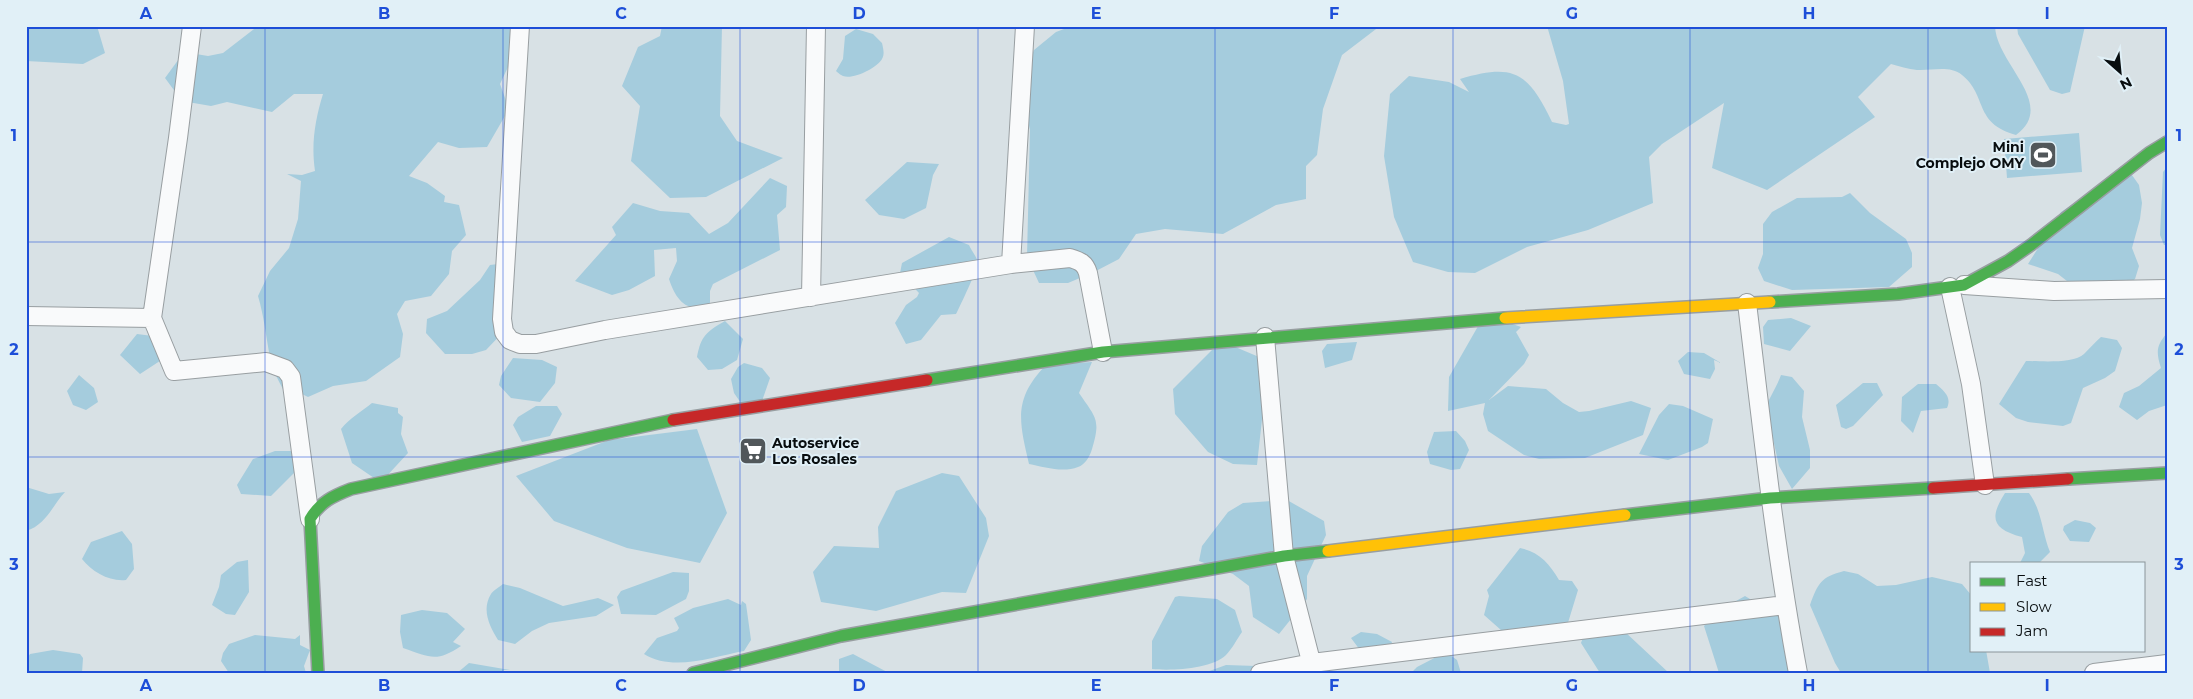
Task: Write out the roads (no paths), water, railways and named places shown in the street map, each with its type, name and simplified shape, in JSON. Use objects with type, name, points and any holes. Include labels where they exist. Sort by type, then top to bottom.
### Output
[{"type":"main road","points":[[318,673],[310,519],[315,508],[323,500],[351,489],[658,423],[1103,352],[1508,318],[1898,294],[1957,286],[2008,261],[2149,153],[2167,142]]},
{"type":"main road","points":[[693,673],[840,636],[1284,556],[1770,498],[2167,473]]},
{"type":"street","points":[[192,26],[152,318],[174,371],[266,362],[285,369],[291,377],[310,519]]},
{"type":"street","points":[[520,26],[502,307],[504,332],[510,340],[520,344],[536,344],[605,330],[1011,264],[1070,258],[1080,260],[1086,265],[1103,352]]},
{"type":"street","points":[[811,298],[816,26]]},
{"type":"street","points":[[1011,264],[1026,26]]},
{"type":"street","points":[[1985,484],[1957,286],[2054,291],[2167,289]]},
{"type":"street","points":[[1747,303],[1770,498],[1785,605],[1798,673]]},
{"type":"street","points":[[26,316],[152,318]]},
{"type":"street","points":[[1265,337],[1284,556],[1313,668]]},
{"type":"street","points":[[1260,673],[1313,668],[1785,605]]},
{"type":"street","points":[[2094,673],[2167,664]]},
{"type":"place","name":"Mini Complejo OMY","points":[[2043,155]]},
{"type":"place","name":"Autoservice Los Rosales","points":[[753,451]]}]
